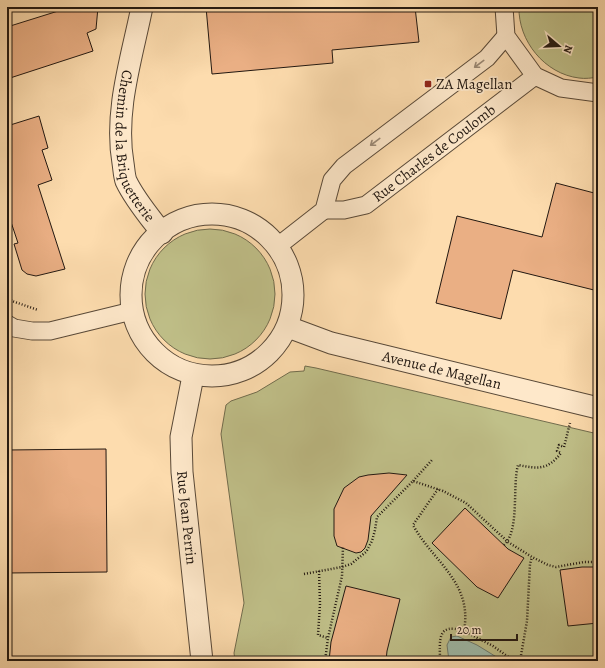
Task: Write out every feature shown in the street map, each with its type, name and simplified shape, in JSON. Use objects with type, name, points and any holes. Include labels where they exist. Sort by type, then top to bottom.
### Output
[{"type":"street","name":"Chemin de la Briquetterie","points":[[142,7],[122,100],[120,128],[121,153],[126,179],[135,198],[162,233]]},
{"type":"street","points":[[504,7],[506,36],[535,76],[561,88],[598,93]]},
{"type":"street","points":[[278,246],[324,210],[332,180],[344,166],[487,58],[506,36]]},
{"type":"street","name":"Rue Charles de Coulomb","points":[[324,210],[344,210],[366,205],[535,76]]},
{"type":"street","points":[[211,213],[249,222],[278,246],[293,285],[288,326],[265,358],[231,375],[192,376],[161,360],[142,339],[133,317],[130,292],[143,251],[174,222],[211,213]]},
{"type":"street","points":[[7,324],[14,328],[32,331],[50,331],[132,311]]},
{"type":"street","name":"Avenue de Magellan","points":[[288,326],[331,343],[598,408]]},
{"type":"street","name":"Rue Jean Perrin","points":[[192,376],[180,437],[182,472],[202,661]]},
{"type":"path","points":[[504,545],[508,542],[512,533],[515,480],[518,465],[537,469],[546,467],[556,459],[561,453],[557,451],[559,445],[564,447],[575,403]]},
{"type":"path","points":[[304,574],[351,564],[366,552],[372,541],[377,517],[432,460]]},
{"type":"path","points":[[413,481],[438,489],[466,503],[508,542],[548,565],[556,567],[584,562],[598,562]]},
{"type":"path","points":[[438,489],[413,525],[428,548],[448,569],[457,584],[463,598],[466,620],[464,631]]},
{"type":"path","points":[[326,661],[328,638],[342,576],[343,547]]},
{"type":"path","points":[[520,661],[527,621],[530,564],[532,557]]},
{"type":"path","points":[[319,571],[320,604],[318,635],[328,638]]},
{"type":"path","points":[[440,661],[440,637],[448,628],[464,631],[493,646],[514,661]]},
{"type":"green space","points":[[519,7],[598,7],[598,77],[581,78],[567,75],[555,70],[545,63],[536,54],[523,32]]},
{"type":"green space","points":[[216,229],[235,234],[256,248],[270,269],[274,281],[274,307],[270,319],[256,340],[235,354],[223,358],[204,359],[185,354],[164,340],[150,319],[146,307],[145,288],[150,269],[164,248],[185,234],[197,230]]},
{"type":"green space","points":[[305,366],[598,434],[598,661],[235,661],[234,653],[244,603],[221,434],[226,405],[231,401],[257,392],[290,372],[304,371]]},
{"type":"shaded area","points":[[457,636],[477,645],[503,661],[449,661],[447,645],[451,637]]},
{"type":"building","points":[[71,7],[98,7],[96,29],[87,33],[93,51],[7,79],[7,27]]},
{"type":"building","points":[[206,7],[415,7],[419,42],[332,50],[333,63],[212,74]]},
{"type":"building","points":[[39,116],[48,148],[42,150],[52,180],[38,185],[65,269],[36,276],[27,274],[22,270],[14,244],[18,243],[7,210],[7,126]]},
{"type":"building","points":[[556,183],[598,194],[598,291],[513,270],[501,319],[436,303],[457,216],[542,237]]},
{"type":"building","points":[[106,449],[107,572],[7,573],[7,450]]},
{"type":"building","points":[[389,473],[407,475],[371,516],[368,540],[365,548],[361,552],[356,553],[337,546],[334,536],[334,509],[344,488],[359,477]]},
{"type":"building","points":[[465,508],[508,549],[524,558],[498,598],[477,587],[432,543]]},
{"type":"building","points":[[582,567],[598,567],[598,623],[568,626],[560,570]]},
{"type":"building","points":[[346,586],[400,599],[387,651],[386,661],[329,661],[331,642]]},
{"type":"place","name":"ZA Magellan","points":[[428,84]]}]
